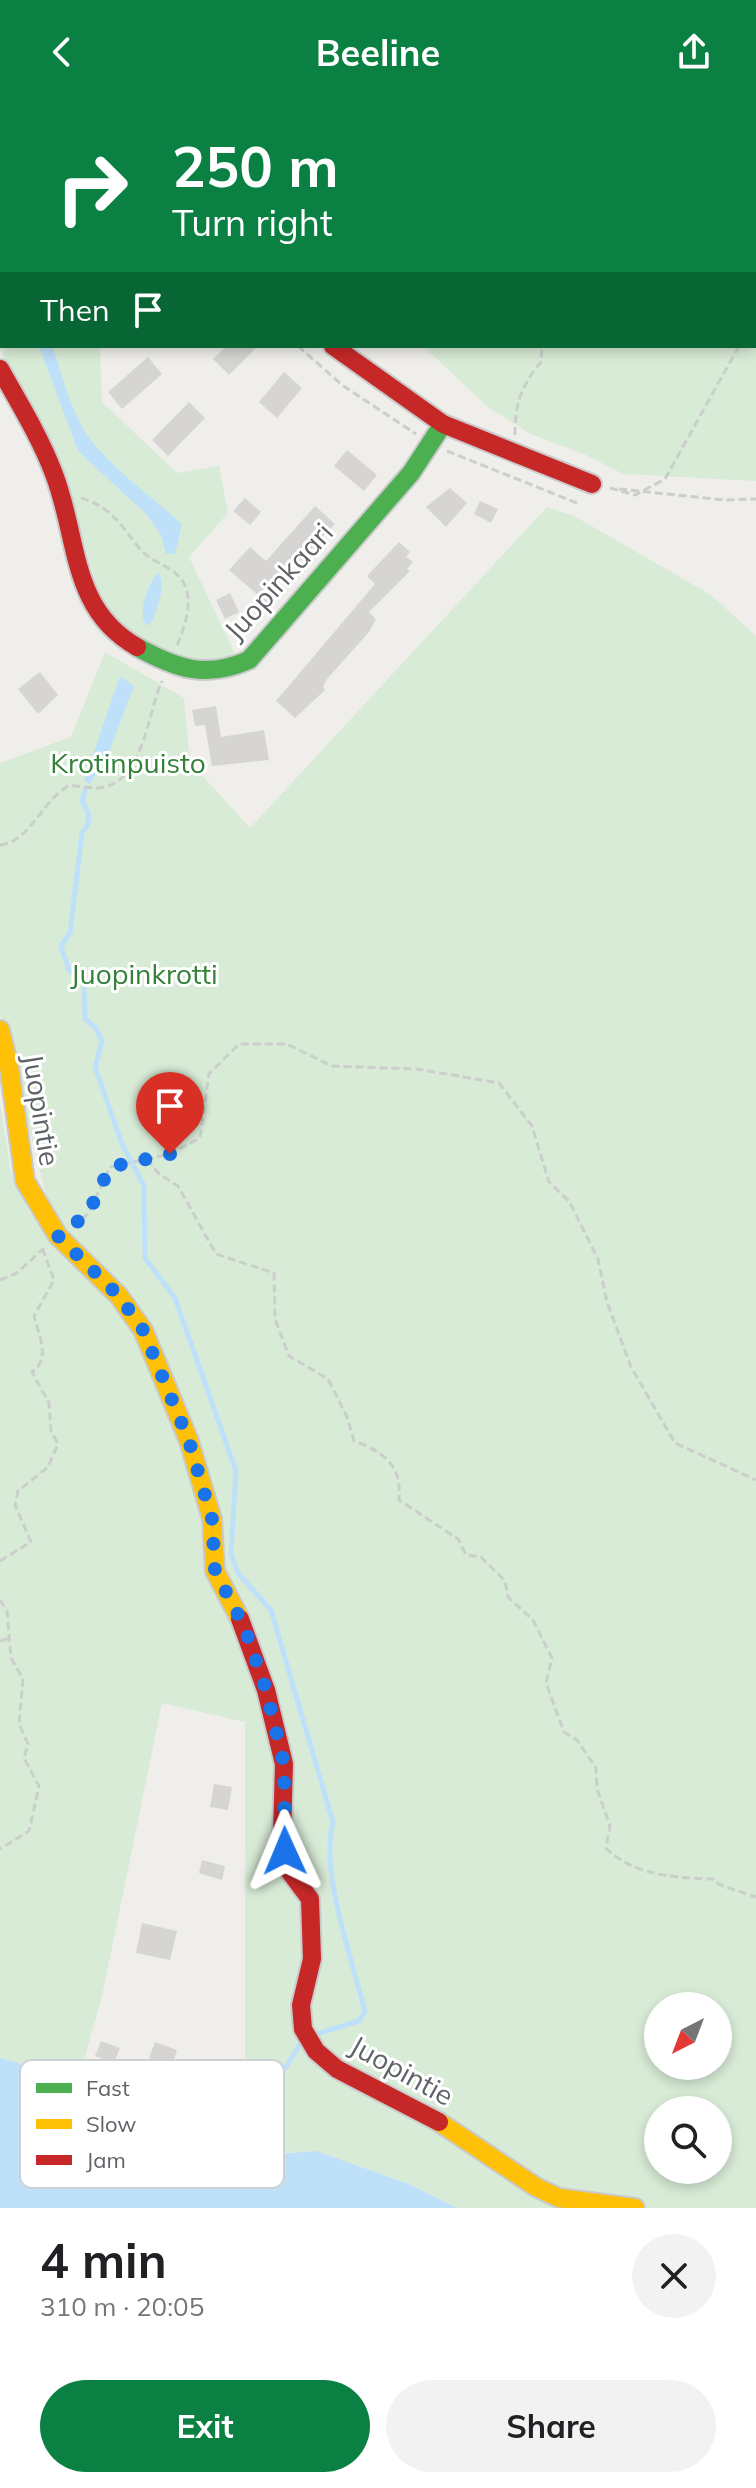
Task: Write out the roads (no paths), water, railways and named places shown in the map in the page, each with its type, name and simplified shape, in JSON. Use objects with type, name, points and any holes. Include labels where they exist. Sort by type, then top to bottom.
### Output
[{"type":"street","points":[[336,348],[443,424],[511,454],[600,486]]},
{"type":"street","name":"Juopinkaari","points":[[0,369],[36,433],[62,499],[90,599],[102,620],[119,636],[169,665],[194,674],[224,672],[249,660],[411,473],[443,424]]},
{"type":"street","name":"Juopintie","points":[[0,1030],[9,1067],[25,1181],[58,1236],[119,1296],[143,1330],[189,1441],[212,1519],[215,1571],[244,1626],[266,1690],[284,1764],[282,1835],[287,1868],[310,1899],[312,1959],[301,2005],[303,2029],[316,2051],[337,2069],[443,2124],[536,2187],[559,2198],[635,2208]]},
{"type":"water","points":[[40,348],[53,348],[73,406],[90,439],[123,473],[182,524],[175,554],[166,554],[161,535],[147,515],[78,451]]},
{"type":"water","points":[[158,572],[162,583],[160,596],[153,621],[146,626],[143,606]]},
{"type":"water","points":[[120,676],[134,686],[109,752],[90,784],[84,781]]},
{"type":"water","points":[[0,2058],[20,2063],[20,2188],[284,2188],[284,2153],[317,2151],[411,2185],[457,2208],[0,2208]]},
{"type":"waterway","points":[[85,791],[82,801],[89,821],[82,833],[70,933],[61,946],[69,970],[84,981],[85,1019],[95,1027],[102,1041],[95,1067],[122,1144],[144,1186],[145,1258],[175,1298],[236,1471],[231,1554],[238,1573],[271,1610],[333,1822],[330,1843],[334,1891],[365,2012],[359,2021],[320,2033]]},
{"type":"waterway","points":[[284,2070],[302,2041]]},
{"type":"park label","name":"Krotinpuisto","points":[[128,762]]},
{"type":"park label","name":"Juopinkrotti","points":[[144,973]]}]
